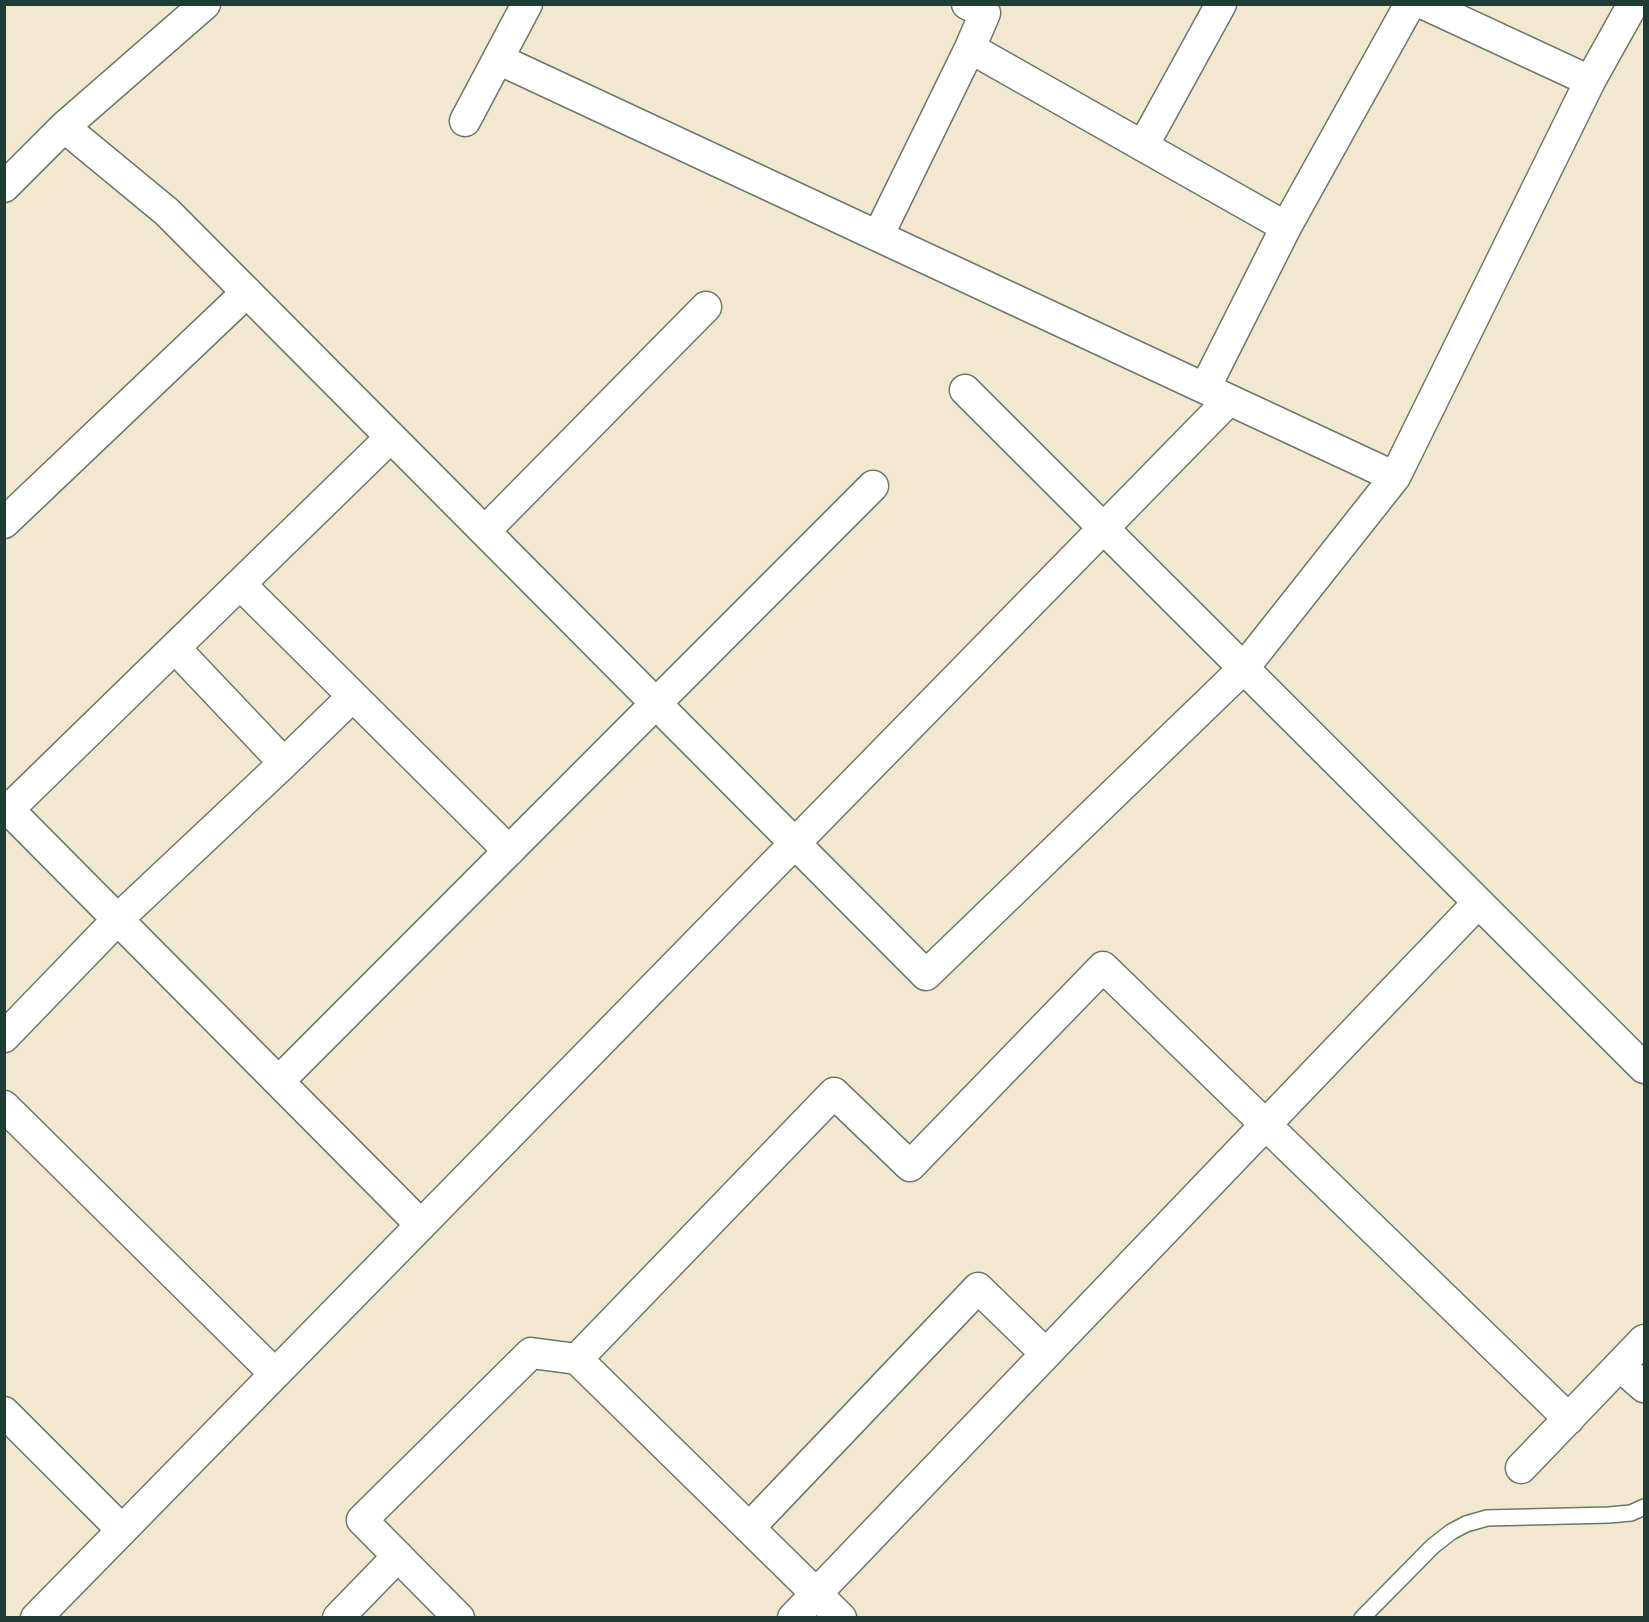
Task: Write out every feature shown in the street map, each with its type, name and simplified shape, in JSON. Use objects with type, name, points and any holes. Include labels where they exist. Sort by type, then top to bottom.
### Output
[{"type":"street","points":[[4,187],[63,127],[205,4]]},
{"type":"street","points":[[465,121],[527,4]]},
{"type":"street","points":[[1143,146],[1221,4]]},
{"type":"street","points":[[36,1617],[1103,528],[1217,394],[1286,227],[1410,4]]},
{"type":"street","points":[[1424,4],[1590,81]]},
{"type":"street","points":[[63,127],[167,212],[926,975],[1243,669],[1395,477],[1590,81],[1633,4]]},
{"type":"street","points":[[878,236],[970,48],[981,7]]},
{"type":"street","points":[[970,48],[1286,227]]},
{"type":"street","points":[[498,59],[1395,477]]},
{"type":"street","points":[[4,523],[247,292]]},
{"type":"street","points":[[485,531],[706,307]]},
{"type":"street","points":[[965,390],[1644,1068]]},
{"type":"street","points":[[391,437],[6,810],[118,919],[421,1225]]},
{"type":"street","points":[[279,1082],[873,486]]},
{"type":"street","points":[[240,584],[509,851]]},
{"type":"street","points":[[175,648],[284,763]]},
{"type":"street","points":[[4,1037],[118,919],[353,696]]},
{"type":"street","points":[[794,1617],[1478,903]]},
{"type":"street","points":[[577,1359],[834,1093],[910,1166],[1103,967],[1569,1419]]},
{"type":"street","points":[[4,1106],[275,1374]]},
{"type":"street","points":[[749,1528],[978,1288],[1046,1354]]},
{"type":"street","points":[[1521,1468],[1644,1340]]},
{"type":"street","points":[[459,1617],[362,1520],[531,1353],[577,1359],[841,1617]]},
{"type":"street","points":[[1620,1366],[1644,1387]]},
{"type":"street","points":[[4,1412],[122,1530]]},
{"type":"street","points":[[338,1617],[398,1556]]},
{"type":"lane","points":[[1362,1617],[1433,1546],[1466,1524],[1486,1518],[1609,1515],[1631,1512],[1644,1507]]}]
